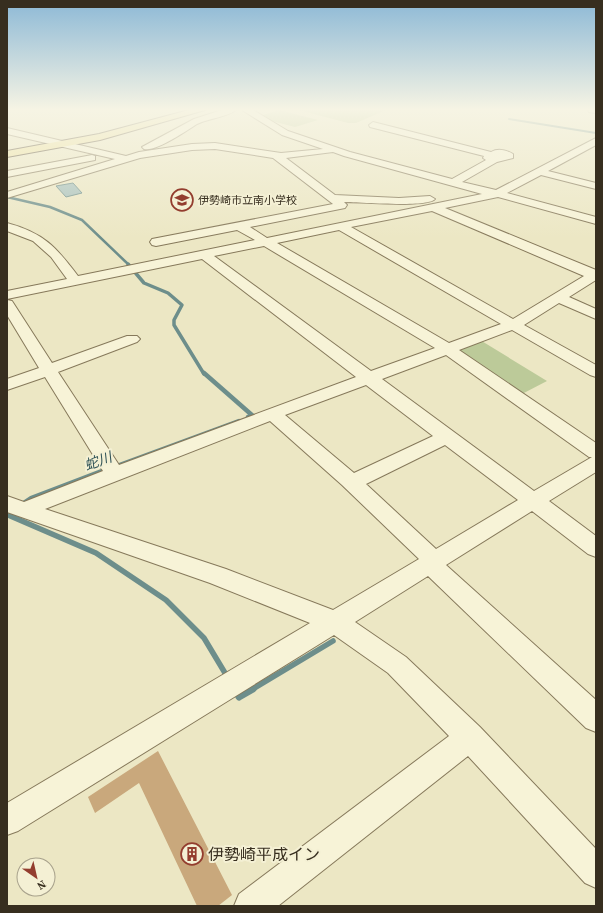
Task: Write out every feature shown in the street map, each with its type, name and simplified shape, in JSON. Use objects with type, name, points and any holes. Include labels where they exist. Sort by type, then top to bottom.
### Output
[{"type":"street","points":[[106,153],[127,159]]},
{"type":"street","points":[[127,159],[135,153]]},
{"type":"street","points":[[7,183],[9,194],[127,159],[155,153]]},
{"type":"street","points":[[256,153],[277,156],[318,153]]},
{"type":"street","points":[[343,153],[453,183],[513,197],[596,221]]},
{"type":"street","points":[[453,183],[492,158],[473,153]]},
{"type":"street","points":[[7,295],[481,198],[497,194],[577,153]]},
{"type":"street","points":[[7,174],[112,154]]},
{"type":"street","points":[[277,156],[363,222]]},
{"type":"street","points":[[542,172],[596,186]]},
{"type":"street","points":[[331,198],[399,201],[481,198]]},
{"type":"street","points":[[156,242],[341,206]]},
{"type":"street","points":[[435,208],[595,275]]},
{"type":"street","points":[[239,226],[446,348],[596,452]]},
{"type":"street","points":[[342,227],[596,372]]},
{"type":"street","points":[[7,228],[37,238],[55,254],[75,281]]},
{"type":"street","points":[[180,238],[596,548]]},
{"type":"street","points":[[12,507],[34,504],[446,348],[513,325],[595,275]]},
{"type":"street","points":[[559,297],[596,315]]},
{"type":"street","points":[[7,304],[114,473]]},
{"type":"street","points":[[7,385],[132,339]]},
{"type":"street","points":[[272,414],[352,483],[596,718]]},
{"type":"street","points":[[352,483],[446,437]]},
{"type":"street","points":[[7,820],[596,463]]},
{"type":"street","points":[[12,507],[218,576],[335,622],[398,665],[470,737],[596,872]]},
{"type":"street","points":[[251,906],[470,737]]},
{"type":"green space","points":[[480,340],[547,381],[520,395],[456,349]]},
{"type":"water","points":[[73,183],[82,193],[66,197],[56,186]]},
{"type":"building","name":"伊勢崎平成イン","points":[[158,751],[232,895],[218,906],[197,906],[139,783],[95,813],[88,797]]},
{"type":"waterway","name":"蛇川","points":[[7,197],[50,207],[82,220],[128,264]]},
{"type":"waterway","name":"蛇川","points":[[128,264],[144,283],[168,293],[182,305],[174,320],[174,325],[204,374]]},
{"type":"waterway","name":"蛇川","points":[[204,373],[253,416],[248,417]]},
{"type":"waterway","name":"蛇川","points":[[114,467],[239,421]]},
{"type":"waterway","name":"蛇川","points":[[22,504],[31,498],[107,469]]},
{"type":"waterway","name":"蛇川","points":[[10,513],[15,510]]},
{"type":"waterway","name":"蛇川","points":[[12,512],[8,515],[96,553],[166,600],[204,638],[228,678]]},
{"type":"waterway","name":"蛇川","points":[[251,690],[333,641]]},
{"type":"waterway","name":"蛇川","points":[[236,691],[239,697],[253,689]]},
{"type":"place","name":"伊勢崎市立南小学校","points":[[182,200]]},
{"type":"place","name":"伊勢崎平成イン","points":[[192,854]]}]
